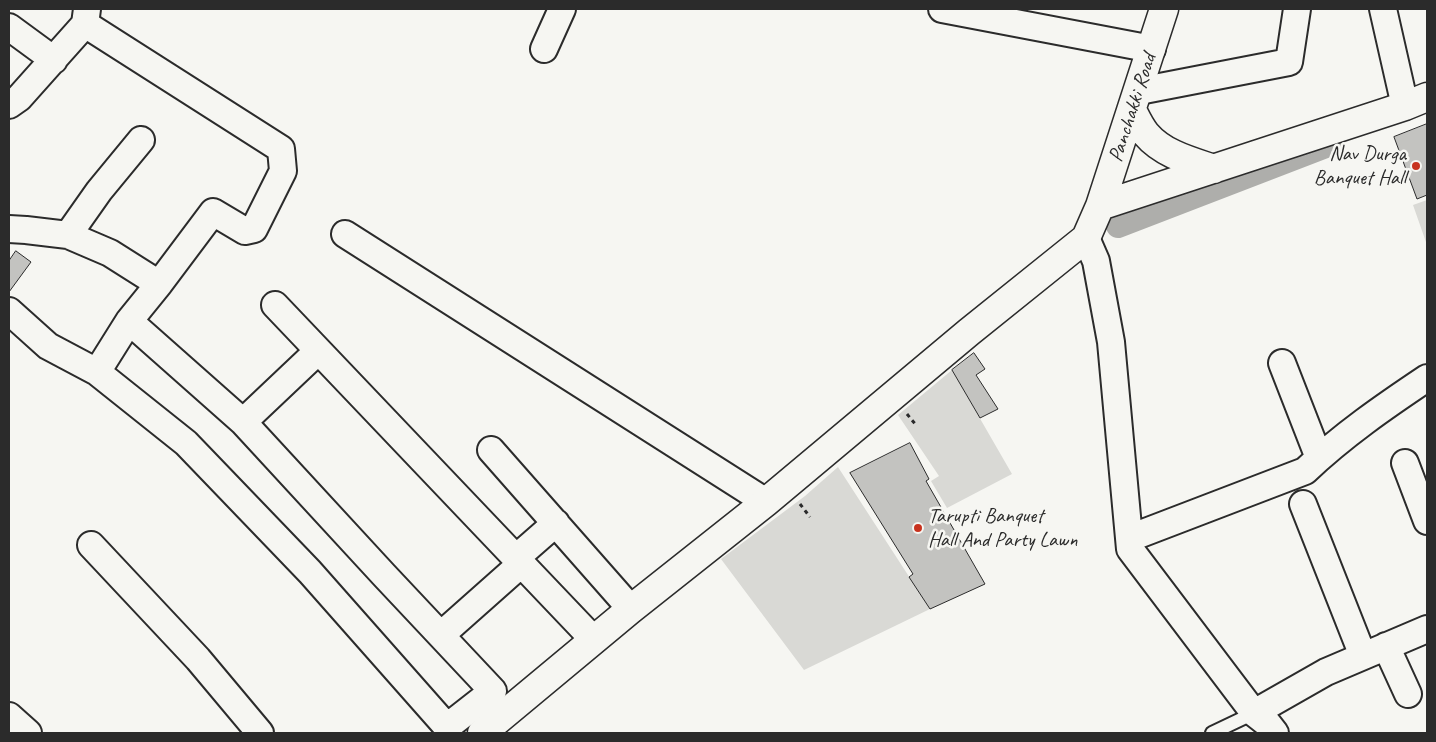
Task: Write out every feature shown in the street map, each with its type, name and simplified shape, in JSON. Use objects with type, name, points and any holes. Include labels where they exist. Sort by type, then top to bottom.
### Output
[{"type":"main road","name":"Panchakki Road","points":[[1086,238],[1100,206],[1164,9]]},
{"type":"main road","points":[[1135,101],[1145,133],[1159,147],[1214,169]]},
{"type":"main road","points":[[1100,206],[1416,102]]},
{"type":"main road","points":[[482,733],[631,609],[766,502],[968,332],[1086,238]]},
{"type":"street","points":[[544,49],[562,9]]},
{"type":"street","points":[[942,9],[1152,49]]},
{"type":"street","points":[[1135,101],[1289,62],[1297,9]]},
{"type":"street","points":[[1383,9],[1416,102]]},
{"type":"street","points":[[9,106],[19,98],[54,60],[86,16],[281,149],[283,171],[254,229],[245,231],[213,212],[129,321],[97,372]]},
{"type":"street","points":[[9,27],[54,60]]},
{"type":"street","points":[[68,235],[99,191],[141,140]]},
{"type":"street","points":[[9,230],[68,235],[110,253],[159,284]]},
{"type":"street","points":[[345,234],[766,502]]},
{"type":"street","points":[[1086,238],[1096,261],[1111,342],[1130,549],[1254,712],[1275,733]]},
{"type":"street","points":[[275,306],[594,640]]},
{"type":"street","points":[[9,311],[48,346],[97,372],[186,443],[310,572],[447,727],[493,691],[243,422],[129,321]]},
{"type":"street","points":[[243,422],[318,351]]},
{"type":"street","points":[[1282,363],[1319,458]]},
{"type":"street","points":[[1130,538],[1305,471],[1372,415],[1427,378]]},
{"type":"street","points":[[491,450],[631,609]]},
{"type":"street","points":[[1405,463],[1427,521]]},
{"type":"street","points":[[1303,504],[1375,651],[1408,694]]},
{"type":"street","points":[[441,635],[556,523]]},
{"type":"street","points":[[91,545],[198,659],[260,733]]},
{"type":"street","points":[[1254,712],[1326,672],[1427,629]]},
{"type":"street","points":[[9,716],[28,733]]},
{"type":"lane","points":[[1212,733],[1254,712]]},
{"type":"shaded area","points":[[1427,200],[1427,245],[1413,205]]},
{"type":"shaded area","points":[[952,370],[1012,474],[947,508],[931,481],[939,476],[898,415]]},
{"type":"shaded area","points":[[838,467],[930,609],[804,670],[721,559],[805,496]]},
{"type":"building","name":"Nav Durga Banquet Hall","points":[[1427,124],[1427,195],[1417,199],[1394,137]]},
{"type":"building","points":[[16,251],[31,262],[9,292],[9,261]]},
{"type":"building","points":[[974,353],[985,369],[976,375],[998,409],[980,418],[952,370]]},
{"type":"building","name":"Tarupti Banquet Hall And Party Lawn","points":[[910,443],[929,479],[926,481],[985,584],[930,609],[909,577],[913,574],[850,473]]},
{"type":"waterway","points":[[1118,226],[1331,144]]},
{"type":"place","name":"Nav Durga Banquet Hall","points":[[1416,166]]},
{"type":"place","name":"Tarupti Banquet Hall And Party Lawn","points":[[918,528]]}]
